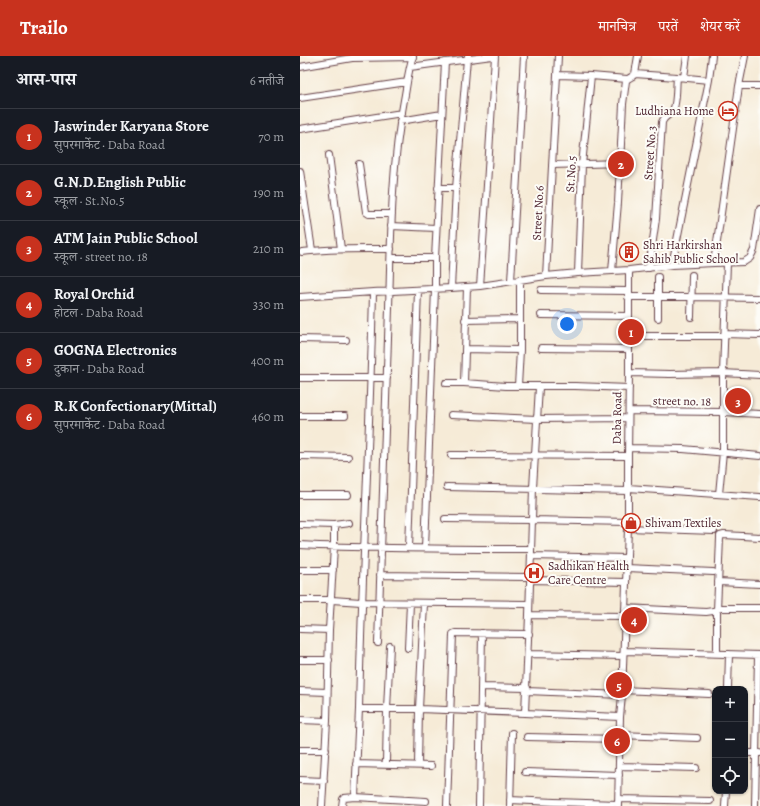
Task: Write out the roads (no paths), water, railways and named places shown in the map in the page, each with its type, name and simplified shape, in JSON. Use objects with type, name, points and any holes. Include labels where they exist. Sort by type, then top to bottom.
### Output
[{"type":"street","points":[[322,56],[323,63]]},
{"type":"street","points":[[410,67],[467,57],[493,56],[487,185],[480,286]]},
{"type":"street","points":[[511,281],[524,56]]},
{"type":"street","name":"Street No.6","points":[[546,276],[558,56]]},
{"type":"street","points":[[635,74],[638,56]]},
{"type":"street","points":[[684,78],[687,56]]},
{"type":"street","points":[[672,265],[709,80],[712,56]]},
{"type":"street","points":[[714,263],[739,86],[745,56]]},
{"type":"street","points":[[300,67],[352,58],[413,57],[400,121],[394,170],[378,643]]},
{"type":"street","points":[[451,288],[456,188],[467,57]]},
{"type":"street","points":[[425,548],[436,228],[445,62]]},
{"type":"street","points":[[557,76],[591,76],[627,79],[635,74],[709,80]]},
{"type":"street","name":"St.No.5","points":[[578,273],[582,164],[591,76]]},
{"type":"street","name":"Street No.3","points":[[650,268],[656,219],[662,122],[665,117],[671,113],[675,106],[677,77]]},
{"type":"street","points":[[612,271],[623,104],[627,79]]},
{"type":"street","points":[[300,98],[407,82]]},
{"type":"street","points":[[739,86],[760,86]]},
{"type":"street","points":[[300,129],[402,113]]},
{"type":"street","points":[[400,121],[442,114]]},
{"type":"street","points":[[329,156],[342,249]]},
{"type":"street","points":[[552,165],[620,163]]},
{"type":"street","points":[[359,164],[367,214],[392,214]]},
{"type":"street","points":[[300,171],[312,250]]},
{"type":"street","points":[[438,188],[456,188]]},
{"type":"street","points":[[300,296],[467,287],[520,279],[578,273],[629,270],[672,265],[744,262],[748,260],[757,250],[760,209]]},
{"type":"street","points":[[391,226],[436,228]]},
{"type":"street","points":[[302,252],[312,250],[391,249]]},
{"type":"street","points":[[391,258],[435,258]]},
{"type":"street","points":[[719,494],[722,452],[727,263]]},
{"type":"street","name":"Daba Road","points":[[618,803],[628,525],[628,418],[630,373],[628,294],[629,270]]},
{"type":"street","points":[[691,317],[692,275]]},
{"type":"street","points":[[658,277],[658,318]]},
{"type":"street","points":[[518,386],[520,350],[520,279]]},
{"type":"street","points":[[464,383],[467,287]]},
{"type":"street","points":[[409,548],[418,290]]},
{"type":"street","points":[[541,290],[628,294],[658,297],[760,298]]},
{"type":"street","points":[[355,797],[373,292]]},
{"type":"street","points":[[541,315],[629,316]]},
{"type":"street","points":[[466,320],[520,319]]},
{"type":"street","points":[[630,336],[760,335]]},
{"type":"street","points":[[300,339],[346,340]]},
{"type":"street","points":[[541,348],[629,349]]},
{"type":"street","points":[[465,349],[520,350]]},
{"type":"street","points":[[630,373],[723,373],[760,375]]},
{"type":"street","points":[[300,378],[387,378]]},
{"type":"street","points":[[446,383],[629,388]]},
{"type":"street","points":[[525,713],[530,615],[529,604],[533,488],[539,386]]},
{"type":"street","name":"street no. 18","points":[[629,411],[760,414]]},
{"type":"street","points":[[451,415],[537,419],[628,418]]},
{"type":"street","points":[[300,416],[345,416]]},
{"type":"street","points":[[628,448],[683,449],[760,456]]},
{"type":"street","points":[[451,455],[628,456]]},
{"type":"street","points":[[300,456],[348,457]]},
{"type":"street","points":[[447,487],[628,490],[760,497]]},
{"type":"street","points":[[300,495],[348,495]]},
{"type":"street","points":[[445,519],[532,520],[714,531]]},
{"type":"street","points":[[300,524],[349,523]]},
{"type":"street","points":[[322,806],[326,750],[329,630],[332,600],[334,524]]},
{"type":"street","points":[[717,653],[720,536],[724,534],[760,536]]},
{"type":"street","points":[[300,545],[425,548],[627,558]]},
{"type":"street","points":[[627,568],[714,572]]},
{"type":"street","points":[[300,570],[333,570]]},
{"type":"street","points":[[380,575],[626,582]]},
{"type":"street","points":[[718,582],[760,584]]},
{"type":"street","points":[[300,600],[529,604]]},
{"type":"street","points":[[408,648],[410,603]]},
{"type":"street","points":[[418,765],[424,603]]},
{"type":"street","points":[[626,608],[706,612],[724,608],[760,608]]},
{"type":"street","points":[[530,615],[625,616]]},
{"type":"street","points":[[300,629],[329,630]]},
{"type":"street","points":[[479,806],[482,633]]},
{"type":"street","points":[[447,806],[453,634],[529,634]]},
{"type":"street","points":[[386,764],[390,646]]},
{"type":"street","points":[[528,654],[717,653],[759,655],[758,753],[755,806]]},
{"type":"street","points":[[728,686],[729,654]]},
{"type":"street","points":[[300,660],[329,660]]},
{"type":"street","points":[[481,687],[622,693],[709,694]]},
{"type":"street","points":[[300,691],[327,692]]},
{"type":"street","points":[[359,709],[419,709],[620,717]]},
{"type":"street","points":[[300,720],[327,721]]},
{"type":"street","points":[[512,733],[510,803],[710,801]]},
{"type":"street","points":[[527,737],[697,738]]},
{"type":"street","points":[[300,750],[326,750]]},
{"type":"street","points":[[748,752],[758,753]]},
{"type":"street","points":[[356,764],[431,766]]},
{"type":"street","points":[[620,766],[696,768]]},
{"type":"street","points":[[525,772],[619,775]]},
{"type":"street","points":[[300,780],[324,781]]},
{"type":"street","points":[[725,806],[726,794]]},
{"type":"street","points":[[342,806],[344,798],[355,797],[426,801]]},
{"type":"place","name":"Ludhiana Home","points":[[728,111]]},
{"type":"place","name":"G.N.D.English Public","points":[[621,164]]},
{"type":"place","name":"Shri Harkirshan Sahib Public School","points":[[629,252]]},
{"type":"place","name":"Jaswinder Karyana Store","points":[[631,332]]},
{"type":"place","name":"ATM Jain Public School","points":[[738,401]]},
{"type":"place","name":"Shivam Textiles","points":[[631,523]]},
{"type":"place","name":"Sadhikan Health Care Centre","points":[[534,573]]},
{"type":"place","name":"Royal Orchid","points":[[634,620]]},
{"type":"place","name":"GOGNA Electronics","points":[[619,685]]},
{"type":"place","name":"R.K Confectionary(Mittal)","points":[[617,741]]}]
